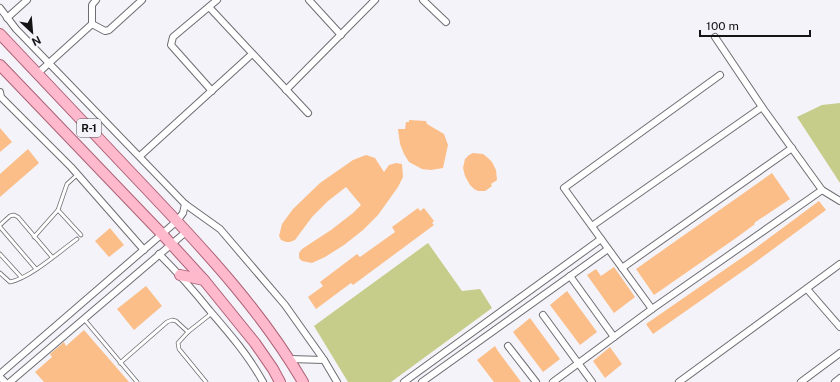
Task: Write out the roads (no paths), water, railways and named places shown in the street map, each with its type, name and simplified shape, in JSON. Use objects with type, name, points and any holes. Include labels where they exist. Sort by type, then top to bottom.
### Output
[{"type":"main road","name":"R-1","points":[[0,34],[187,231],[250,304],[290,359],[303,382]]},
{"type":"main road","name":"R-1","points":[[0,65],[204,280],[255,343],[280,382]]},
{"type":"main road","points":[[180,275],[204,280]]},
{"type":"street","points":[[7,18],[27,0]]},
{"type":"street","points":[[37,74],[50,64],[92,24],[92,5],[96,0]]},
{"type":"street","points":[[92,24],[105,31],[109,30],[142,0]]},
{"type":"street","points":[[212,91],[171,45],[173,37],[217,0]]},
{"type":"street","points":[[309,0],[341,34]]},
{"type":"street","points":[[286,90],[375,0]]},
{"type":"street","points":[[423,0],[446,22]]},
{"type":"street","points":[[209,7],[308,113]]},
{"type":"street","points":[[0,8],[16,29],[185,204],[220,229],[285,305],[324,360],[337,382]]},
{"type":"street","points":[[715,37],[762,107],[822,190],[840,200]]},
{"type":"street","points":[[140,156],[252,54]]},
{"type":"street","points":[[652,309],[564,188],[720,75]]},
{"type":"street","points":[[0,92],[1,97],[78,174],[144,250]]},
{"type":"street","points":[[592,226],[762,107]]},
{"type":"street","points":[[622,268],[792,148]]},
{"type":"street","points":[[553,382],[652,309],[822,190]]},
{"type":"street","points":[[0,374],[177,221],[183,213],[185,204]]},
{"type":"street","points":[[10,382],[187,231]]},
{"type":"street","points":[[404,382],[601,239]]},
{"type":"street","points":[[422,382],[608,249]]},
{"type":"street","points":[[159,254],[180,275],[212,312],[254,366],[263,382]]},
{"type":"street","points":[[679,382],[840,264]]},
{"type":"street","points":[[570,276],[614,337]]},
{"type":"street","points":[[807,289],[840,327]]},
{"type":"street","points":[[543,315],[592,382]]},
{"type":"street","points":[[492,319],[498,327]]},
{"type":"street","points":[[508,346],[536,382]]},
{"type":"street","points":[[801,382],[810,380],[840,353]]},
{"type":"street","points":[[290,359],[324,360]]},
{"type":"street","points":[[0,377],[5,382]]},
{"type":"street","points":[[835,382],[840,378]]},
{"type":"lane","points":[[34,237],[58,210],[67,184],[78,174]]},
{"type":"lane","points":[[58,210],[81,235]]},
{"type":"lane","points":[[36,269],[0,226],[10,216],[14,215],[18,217],[52,257]]},
{"type":"lane","points":[[0,273],[10,282],[36,269],[76,239]]},
{"type":"lane","points":[[0,254],[21,277]]},
{"type":"lane","points":[[206,382],[179,349],[178,343],[188,332],[212,312]]},
{"type":"lane","points":[[83,319],[137,382]]},
{"type":"lane","points":[[120,362],[167,322],[172,320],[176,321],[188,332]]}]
